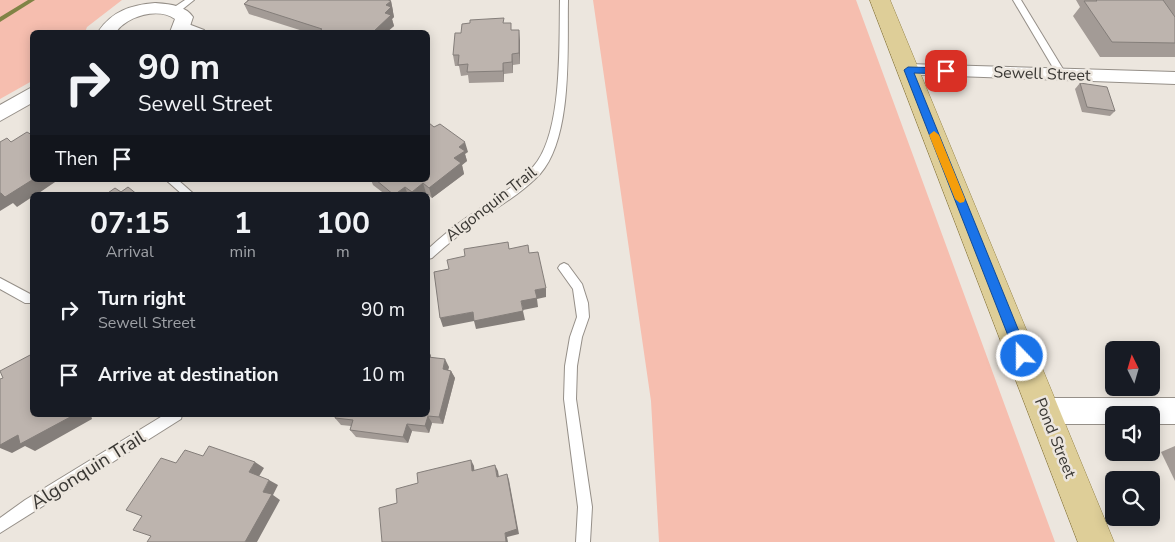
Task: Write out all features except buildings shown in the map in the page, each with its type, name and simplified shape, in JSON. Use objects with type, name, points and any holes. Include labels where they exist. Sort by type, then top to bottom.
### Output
[{"type":"main road","name":"Pond Street","points":[[880,0],[1096,542]]},
{"type":"street","points":[[108,30],[114,22],[137,10],[163,6],[182,17]]},
{"type":"street","name":"Sewell Street","points":[[908,70],[1175,78]]},
{"type":"street","points":[[0,114],[30,95]]},
{"type":"street","points":[[1044,412],[1175,411]]},
{"type":"lane","name":"Algonquin Trail","points":[[430,253],[460,228],[518,187],[543,163],[553,136],[560,106],[564,0]]},
{"type":"lane","points":[[1017,0],[1061,74]]},
{"type":"lane","points":[[182,17],[198,30]]},
{"type":"lane","points":[[174,182],[186,192]]},
{"type":"lane","points":[[564,268],[578,287],[583,317],[576,337],[571,366],[570,400],[585,507],[583,542]]},
{"type":"lane","points":[[0,283],[29,299]]},
{"type":"lane","name":"Algonquin Trail","points":[[0,526],[30,505],[173,417]]},
{"type":"shaded area","points":[[0,0],[122,0],[87,27],[86,30],[30,30],[30,82],[0,99]]},
{"type":"shaded area","points":[[593,0],[856,0],[1055,542],[659,542],[651,401]]},
{"type":"waterway","points":[[0,20],[32,0]]},
{"type":"slow traffic","points":[[934,135],[960,199]]},
{"type":"route","points":[[946,71],[908,70],[1022,356]]}]
